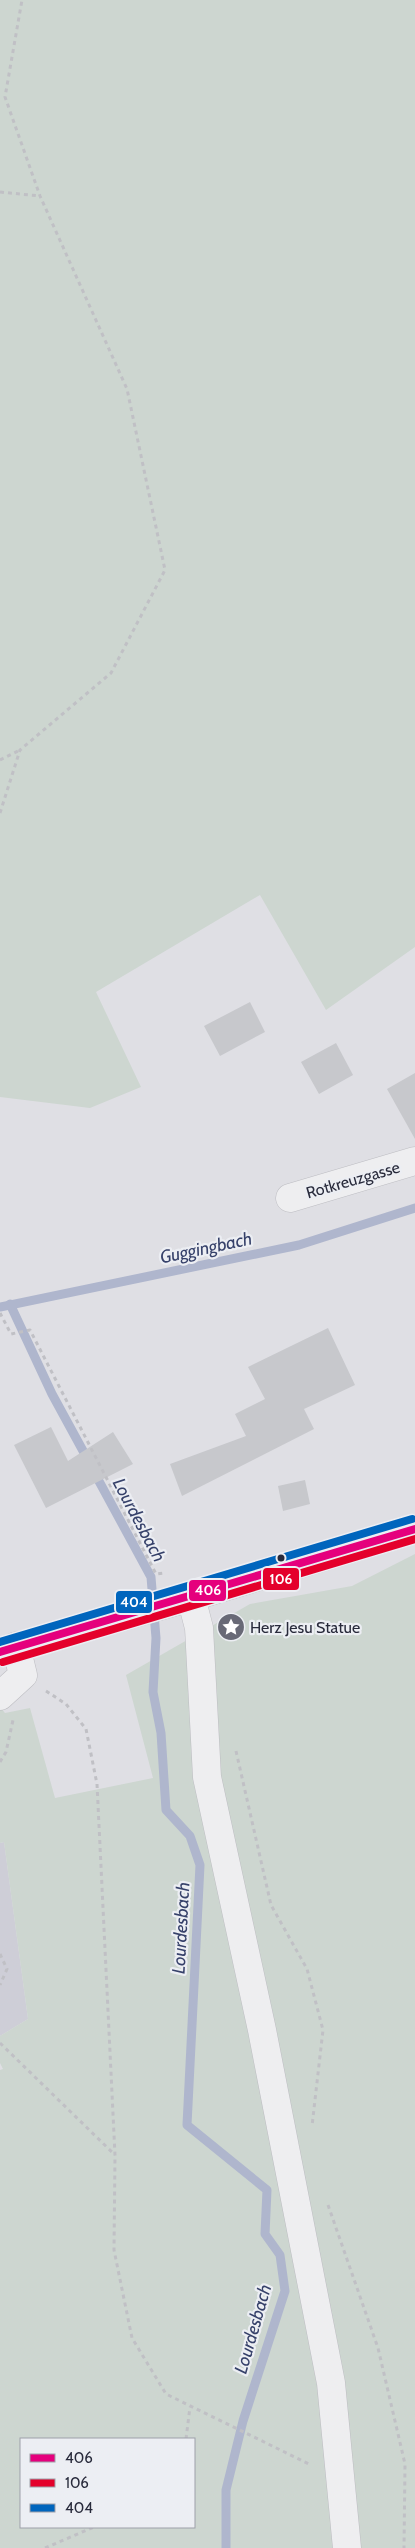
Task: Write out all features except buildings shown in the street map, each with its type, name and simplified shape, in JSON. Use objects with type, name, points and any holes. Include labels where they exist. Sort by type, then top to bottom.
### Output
[{"type":"main road","points":[[8,1649],[181,1600],[415,1530]]},
{"type":"street","name":"Rotkreuzgasse","points":[[290,1198],[415,1161]]},
{"type":"street","points":[[181,1600],[199,1628],[207,1777],[262,2030],[330,2383],[347,2548]]},
{"type":"street","points":[[0,1696],[23,1675],[8,1649]]},
{"type":"path","points":[[0,760],[20,750],[111,673],[165,570],[127,389],[40,196],[5,97],[22,0]]},
{"type":"path","points":[[0,192],[40,196]]},
{"type":"path","points":[[0,813],[20,750]]},
{"type":"path","points":[[0,1313],[11,1334],[30,1330],[156,1574],[180,1570],[181,1600]]},
{"type":"path","points":[[23,1675],[66,1704],[86,1729],[97,1784],[115,2155],[114,2250],[132,2338],[166,2394],[339,2479]]},
{"type":"path","points":[[234,1742],[271,1905],[307,1969],[322,2030],[311,2132]]},
{"type":"path","points":[[0,1954],[7,1969],[0,1985]]},
{"type":"path","points":[[0,2042],[115,2155]]},
{"type":"path","points":[[327,2202],[378,2348],[405,2464],[404,2548]]},
{"type":"path","points":[[186,2438],[190,2407]]},
{"type":"path","points":[[45,2548],[92,2528]]},
{"type":"shaded area","points":[[0,0],[415,0],[415,947],[326,1010],[260,895],[96,992],[141,1087],[90,1108],[0,1097]]},
{"type":"shaded area","points":[[415,1554],[415,2548],[0,2548],[0,2070],[3,2069],[0,2063],[0,2036],[28,2019],[4,1842],[0,1843],[0,1707],[5,1713],[30,1708],[55,1798],[153,1778],[126,1675],[250,1604],[352,1586]]},
{"type":"shaded area","points":[[4,1842],[28,2019],[0,2036],[0,1843]]},
{"type":"waterway","name":"Guggingbach","points":[[0,1307],[299,1245],[415,1208]]},
{"type":"waterway","name":"Lourdesbach","points":[[10,1304],[52,1394],[88,1460]]},
{"type":"waterway","name":"Lourdesbach","points":[[94,1472],[151,1577],[156,1638],[153,1692],[161,1733],[166,1810],[190,1836],[200,1865],[187,2125],[267,2190],[265,2234],[280,2255],[285,2291],[243,2421],[226,2490],[226,2548]]},
{"type":"transit line","name":"404","points":[[0,1642],[412,1519]]},
{"type":"transit line","name":"406","points":[[0,1652],[415,1529]]},
{"type":"transit line","name":"106","points":[[3,1662],[415,1539]]},
{"type":"place","name":"Herz Jesu Statue","points":[[231,1627]]}]
